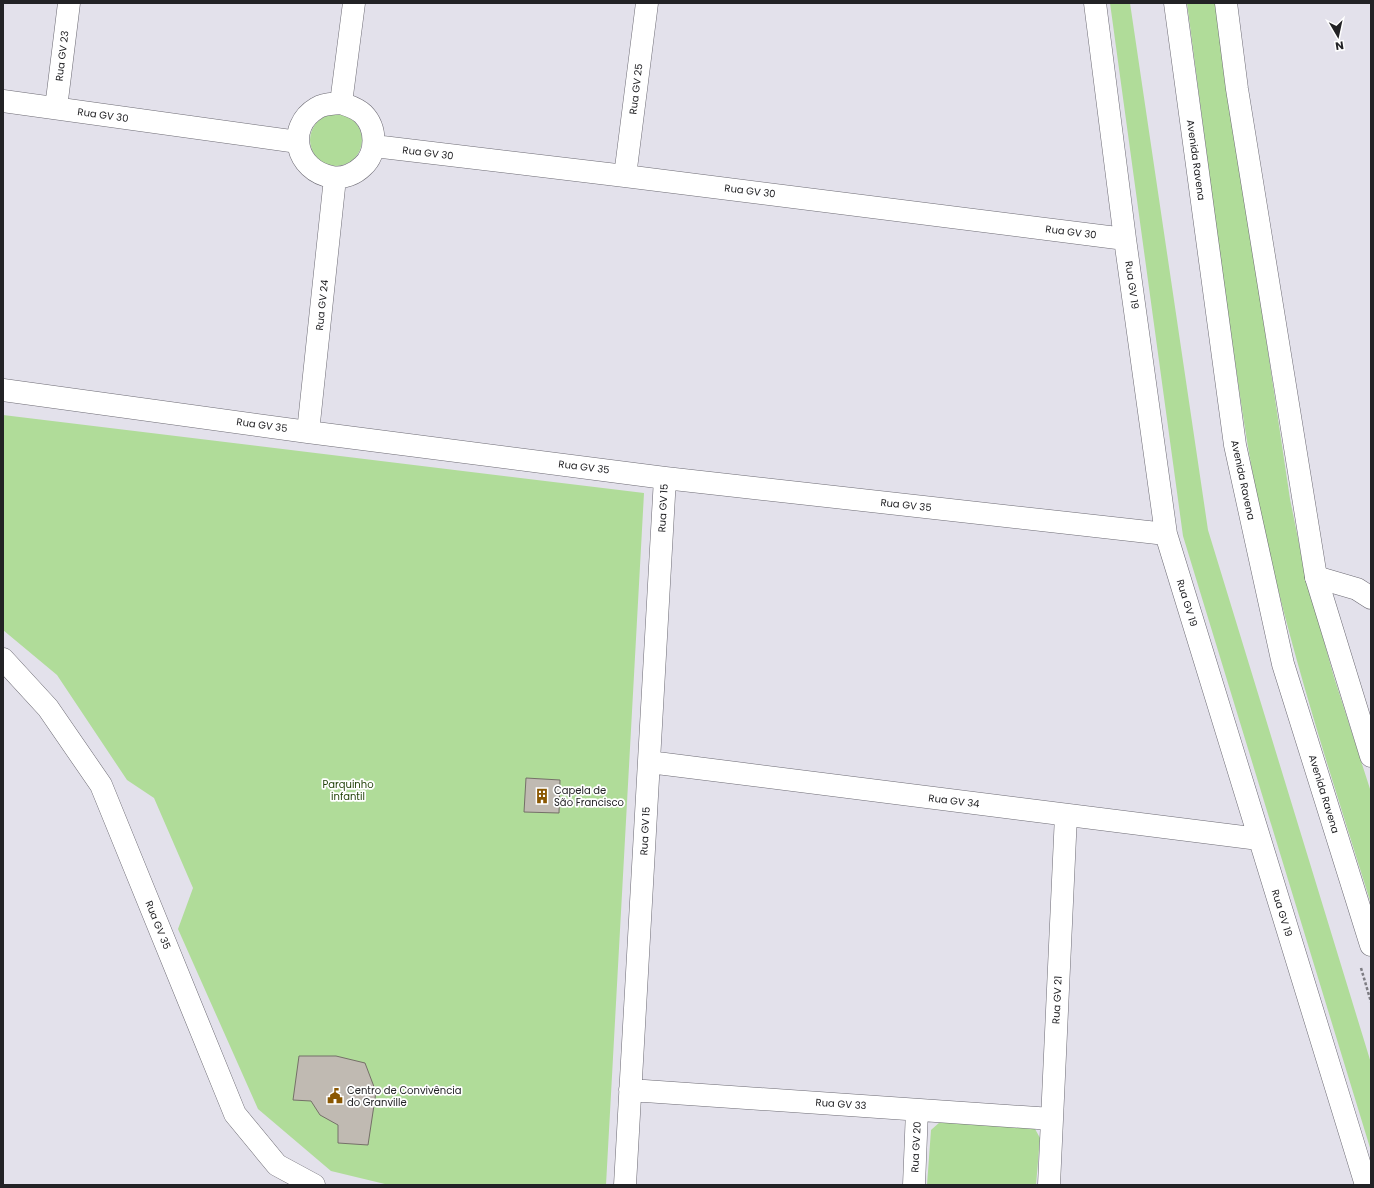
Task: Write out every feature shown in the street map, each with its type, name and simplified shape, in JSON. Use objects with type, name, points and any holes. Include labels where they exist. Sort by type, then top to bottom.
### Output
[{"type":"street","name":"Rua GV 23","points":[[56,108],[69,3]]},
{"type":"street","points":[[341,103],[354,3]]},
{"type":"street","name":"Rua GV 25","points":[[625,176],[647,3]]},
{"type":"street","name":"Rua GV 19","points":[[1095,3],[1125,238],[1166,534],[1366,1185]]},
{"type":"street","name":"Avenida Ravena","points":[[1175,3],[1235,445],[1283,664],[1371,945]]},
{"type":"street","points":[[1226,3],[1238,96],[1316,577],[1371,756]]},
{"type":"street","name":"Rua GV 30","points":[[3,102],[298,142]]},
{"type":"street","points":[[341,103],[352,107],[363,114],[370,125],[374,146],[364,166],[346,176],[335,178],[324,176],[313,170],[304,162],[299,151],[298,142],[299,132],[308,115],[318,108],[328,104],[341,103]]},
{"type":"street","name":"Rua GV 30","points":[[374,146],[1125,238]]},
{"type":"street","name":"Rua GV 24","points":[[308,432],[335,178]]},
{"type":"street","name":"Rua GV 35","points":[[3,390],[308,432],[665,478],[1166,534]]},
{"type":"street","name":"Rua GV 15","points":[[625,1185],[665,478]]},
{"type":"street","points":[[1316,577],[1358,589],[1371,598]]},
{"type":"street","name":"Rua GV 35","points":[[3,659],[48,708],[101,785],[235,1114],[277,1165],[314,1185]]},
{"type":"street","name":"Rua GV 34","points":[[649,762],[1259,839]]},
{"type":"street","name":"Rua GV 21","points":[[1049,1185],[1066,815]]},
{"type":"street","name":"Rua GV 33","points":[[630,1090],[1052,1119]]},
{"type":"street","name":"Rua GV 20","points":[[914,1185],[917,1110]]},
{"type":"green space","points":[[1110,3],[1130,3],[1208,530],[1371,1063],[1371,1151],[1183,536]]},
{"type":"green space","points":[[1187,3],[1216,3],[1290,499],[1303,563],[1318,620],[1334,677],[1371,792],[1371,904],[1299,669],[1263,525],[1244,423],[1229,320]]},
{"type":"green space","points":[[331,114],[341,114],[355,121],[362,135],[362,145],[355,159],[341,166],[331,166],[321,162],[314,155],[310,145],[310,135],[314,125],[321,118]]},
{"type":"green space","name":"Parquinho infantil","points":[[3,415],[644,493],[606,1185],[389,1185],[331,1171],[258,1109],[178,929],[193,888],[154,798],[127,780],[57,675],[3,630]]},
{"type":"green space","points":[[940,1122],[1034,1127],[1040,1138],[1036,1185],[927,1185],[931,1130]]},
{"type":"building","name":"Capela de São Francisco","points":[[526,778],[560,780],[559,813],[524,812]]},
{"type":"building","name":"Centro de Convivência do Granville","points":[[299,1056],[336,1056],[365,1063],[376,1092],[368,1145],[338,1143],[338,1125],[320,1115],[311,1101],[293,1100]]},
{"type":"place","name":"Capela de São Francisco","points":[[542,796]]},
{"type":"place","name":"Centro de Convivência do Granville","points":[[335,1096]]}]
